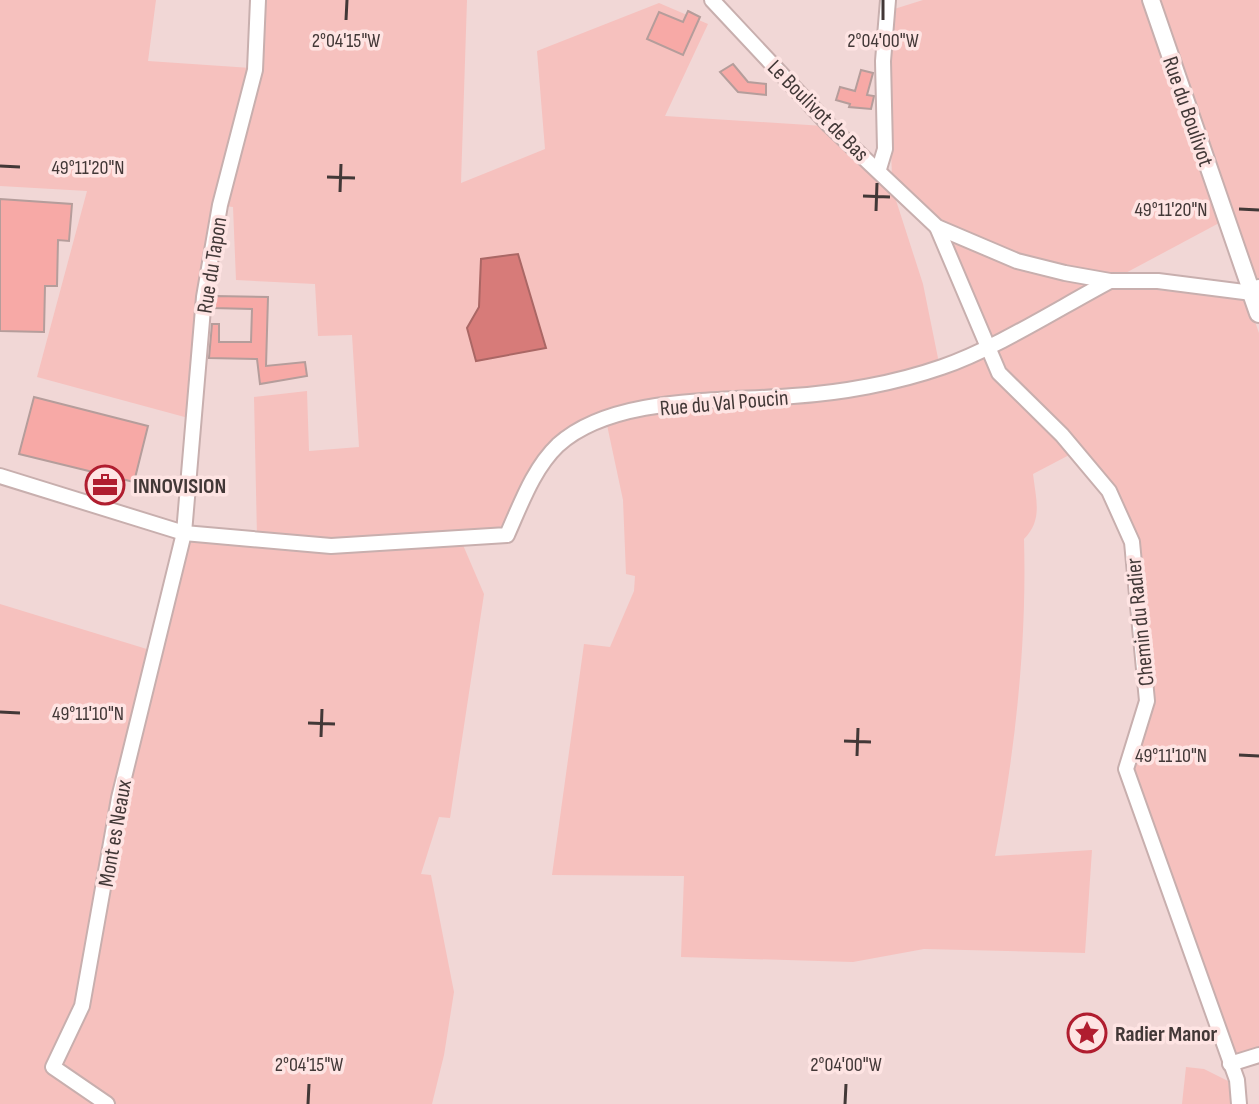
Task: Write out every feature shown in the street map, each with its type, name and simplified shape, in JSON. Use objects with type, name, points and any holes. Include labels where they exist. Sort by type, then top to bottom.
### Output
[{"type":"main road","name":"Rue du Boulivot","points":[[1255,291],[1259,313]]},
{"type":"street","name":"Rue du Tapon","points":[[184,533],[204,297],[220,205],[255,70],[258,0]]},
{"type":"street","name":"Le Boulivot de Bas","points":[[712,0],[829,125],[937,227],[1017,261],[1110,281],[1158,281],[1255,291]]},
{"type":"street","points":[[879,169],[885,149],[883,61],[888,0]]},
{"type":"street","name":"Rue du Boulivot","points":[[1151,0],[1255,291]]},
{"type":"street","name":"Chemin du Radier","points":[[937,227],[999,373],[1062,435],[1109,491],[1132,542],[1147,701],[1126,769],[1230,1064],[1239,1104]]},
{"type":"street","name":"Rue du Val Poucin","points":[[184,533],[331,546],[507,535],[533,477],[558,445],[585,428],[620,415],[691,401],[795,396],[847,389],[942,367],[1110,281]]},
{"type":"street","points":[[0,476],[184,533]]},
{"type":"street","name":"Mont es Neaux","points":[[107,1104],[53,1067],[82,1006],[119,798],[184,533]]},
{"type":"street","points":[[1230,1064],[1259,1055]]},
{"type":"shaded area","points":[[0,0],[156,0],[148,61],[251,68],[233,137],[192,419],[37,377],[87,191],[0,186]]},
{"type":"shaded area","points":[[261,0],[467,0],[461,183],[545,149],[537,51],[659,3],[708,24],[665,116],[824,126],[893,191],[923,284],[939,363],[841,385],[678,397],[552,444],[529,470],[507,523],[498,528],[354,540],[257,537],[254,397],[307,391],[309,451],[359,447],[352,335],[318,336],[315,284],[236,280],[233,207],[224,206],[262,57]]},
{"type":"shaded area","points":[[923,0],[1144,0],[1221,222],[1120,276],[1024,260],[940,222],[892,178],[888,61],[891,10]]},
{"type":"shaded area","points":[[1157,0],[1259,0],[1259,282],[1255,282]]},
{"type":"shaded area","points":[[943,234],[1018,265],[1096,283],[987,341]]},
{"type":"shaded area","points":[[518,254],[546,348],[476,361],[467,328],[479,307],[481,259]]},
{"type":"shaded area","points":[[1117,286],[1247,299],[1259,333],[1259,1048],[1235,1056],[1133,777],[1134,761],[1154,704],[1137,542],[1110,484],[1006,373],[992,348]]},
{"type":"shaded area","points":[[983,356],[1000,380],[1073,453],[1033,474],[1037,509],[1034,524],[1024,539],[1024,619],[1018,698],[995,856],[1092,850],[1085,953],[924,949],[853,962],[681,957],[684,876],[552,875],[584,644],[610,647],[634,591],[635,576],[626,574],[623,500],[607,425],[689,410],[865,395],[906,384]]},
{"type":"shaded area","points":[[187,540],[345,553],[463,545],[484,594],[450,818],[439,817],[421,874],[431,875],[454,992],[432,1104],[115,1104],[59,1065],[85,1008],[131,764]]},
{"type":"shaded area","points":[[0,604],[150,650],[79,1005],[44,1069],[96,1104],[0,1104]]},
{"type":"shaded area","points":[[1186,1067],[1204,1069],[1228,1081],[1232,1104],[1182,1104]]},
{"type":"building","points":[[688,11],[700,17],[683,55],[647,39],[659,12],[683,22]]},
{"type":"building","points":[[733,64],[748,82],[766,84],[766,95],[738,92],[720,72]]},
{"type":"building","points":[[861,70],[873,73],[867,95],[874,96],[871,109],[849,107],[850,104],[836,100],[840,87],[855,91]]},
{"type":"building","points":[[0,199],[72,204],[69,241],[58,240],[57,286],[45,286],[44,332],[0,331]]},
{"type":"building","points":[[214,296],[268,297],[266,366],[305,362],[307,376],[260,384],[257,359],[209,358],[212,324],[219,324],[219,342],[251,342],[252,309],[213,308]]},
{"type":"building","points":[[34,397],[148,426],[134,482],[19,454]]},
{"type":"place","name":"INNOVISION","points":[[105,485]]},
{"type":"place","name":"Radier Manor","points":[[1087,1033]]}]
